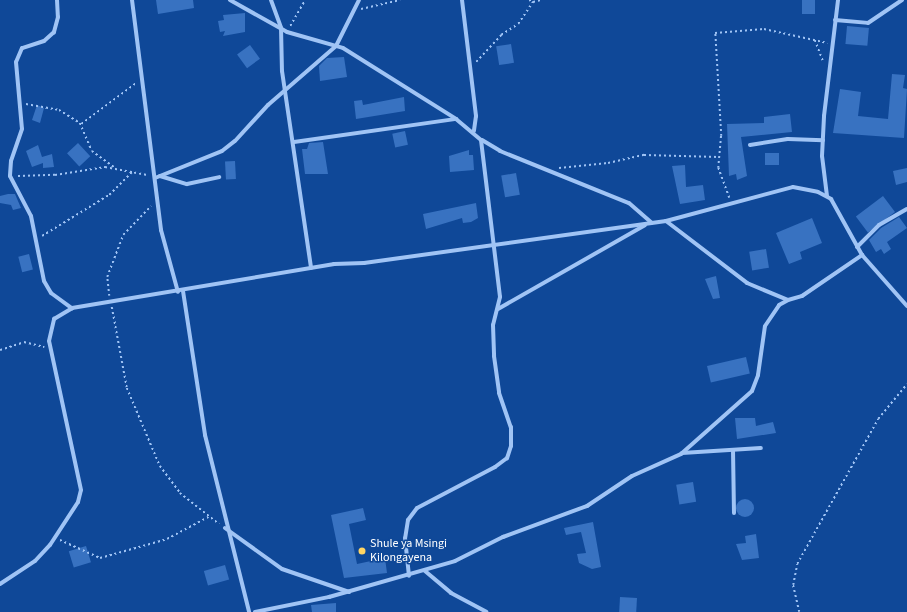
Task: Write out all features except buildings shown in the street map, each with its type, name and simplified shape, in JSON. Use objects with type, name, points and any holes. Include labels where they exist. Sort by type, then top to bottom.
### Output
[{"type":"street","points":[[57,0],[57,25],[50,37],[22,48],[18,55],[15,76],[22,129],[11,161],[10,176],[31,216],[44,281],[51,293],[72,308]]},
{"type":"street","points":[[132,0],[140,80],[155,178],[156,201],[165,251],[181,291],[205,435],[226,528],[249,612]]},
{"type":"street","points":[[230,0],[286,32],[336,46],[456,119],[474,131],[481,140],[500,151],[629,203],[652,224]]},
{"type":"street","points":[[271,0],[281,28],[280,52],[294,142],[305,243],[311,268]]},
{"type":"street","points":[[155,178],[228,147],[286,90],[336,46],[356,9],[359,0]]},
{"type":"street","points":[[462,0],[471,66],[474,131]]},
{"type":"street","points":[[838,0],[831,44],[823,140],[827,196],[862,255],[907,306]]},
{"type":"street","points":[[835,20],[868,23],[902,0]]},
{"type":"street","points":[[294,142],[456,119]]},
{"type":"street","points":[[750,145],[788,139],[823,140]]},
{"type":"street","points":[[409,576],[406,538],[408,520],[417,508],[495,467],[510,452],[513,437],[499,393],[494,356],[492,324],[500,296],[496,243],[481,140]]},
{"type":"street","points":[[160,176],[187,184],[219,177]]},
{"type":"street","points":[[0,584],[34,561],[55,538],[81,490],[51,350],[52,324],[72,308],[112,304],[311,268],[652,224],[793,187],[827,196]]},
{"type":"street","points":[[857,247],[879,225],[907,209]]},
{"type":"street","points":[[666,221],[747,284],[788,300]]},
{"type":"street","points":[[497,310],[645,224]]},
{"type":"street","points":[[255,612],[349,592],[425,571],[510,535],[567,516],[638,473],[681,454],[752,391],[758,375],[765,326],[779,305],[809,292],[862,255]]},
{"type":"street","points":[[681,454],[761,448]]},
{"type":"street","points":[[733,450],[734,513]]},
{"type":"street","points":[[226,528],[282,570],[349,592]]},
{"type":"street","points":[[425,571],[451,593],[486,612]]},
{"type":"path","points":[[286,32],[305,0]]},
{"type":"path","points":[[356,9],[377,8],[400,0]]},
{"type":"path","points":[[528,0],[533,2],[541,0]]},
{"type":"path","points":[[471,66],[501,35],[518,24],[533,2]]},
{"type":"path","points":[[731,204],[720,174],[719,157],[721,136],[715,33],[764,29],[831,44]]},
{"type":"path","points":[[815,40],[828,72]]},
{"type":"path","points":[[81,124],[110,106],[140,80]]},
{"type":"path","points":[[19,103],[59,110],[81,124],[92,152],[116,167],[155,178]]},
{"type":"path","points":[[555,172],[566,165],[608,163],[644,155],[719,157]]},
{"type":"path","points":[[10,176],[116,167]]},
{"type":"path","points":[[36,243],[52,228],[109,195],[132,172]]},
{"type":"path","points":[[156,201],[123,235],[107,277],[127,388],[153,451],[170,482],[208,518],[226,528]]},
{"type":"path","points":[[0,350],[24,342],[51,350]]},
{"type":"path","points":[[799,612],[793,584],[797,564],[878,420],[907,384]]},
{"type":"path","points":[[55,538],[100,558],[167,539],[208,518]]},
{"type":"place","name":"Shule ya Msingi Kilongayena","points":[[362,551]]}]
